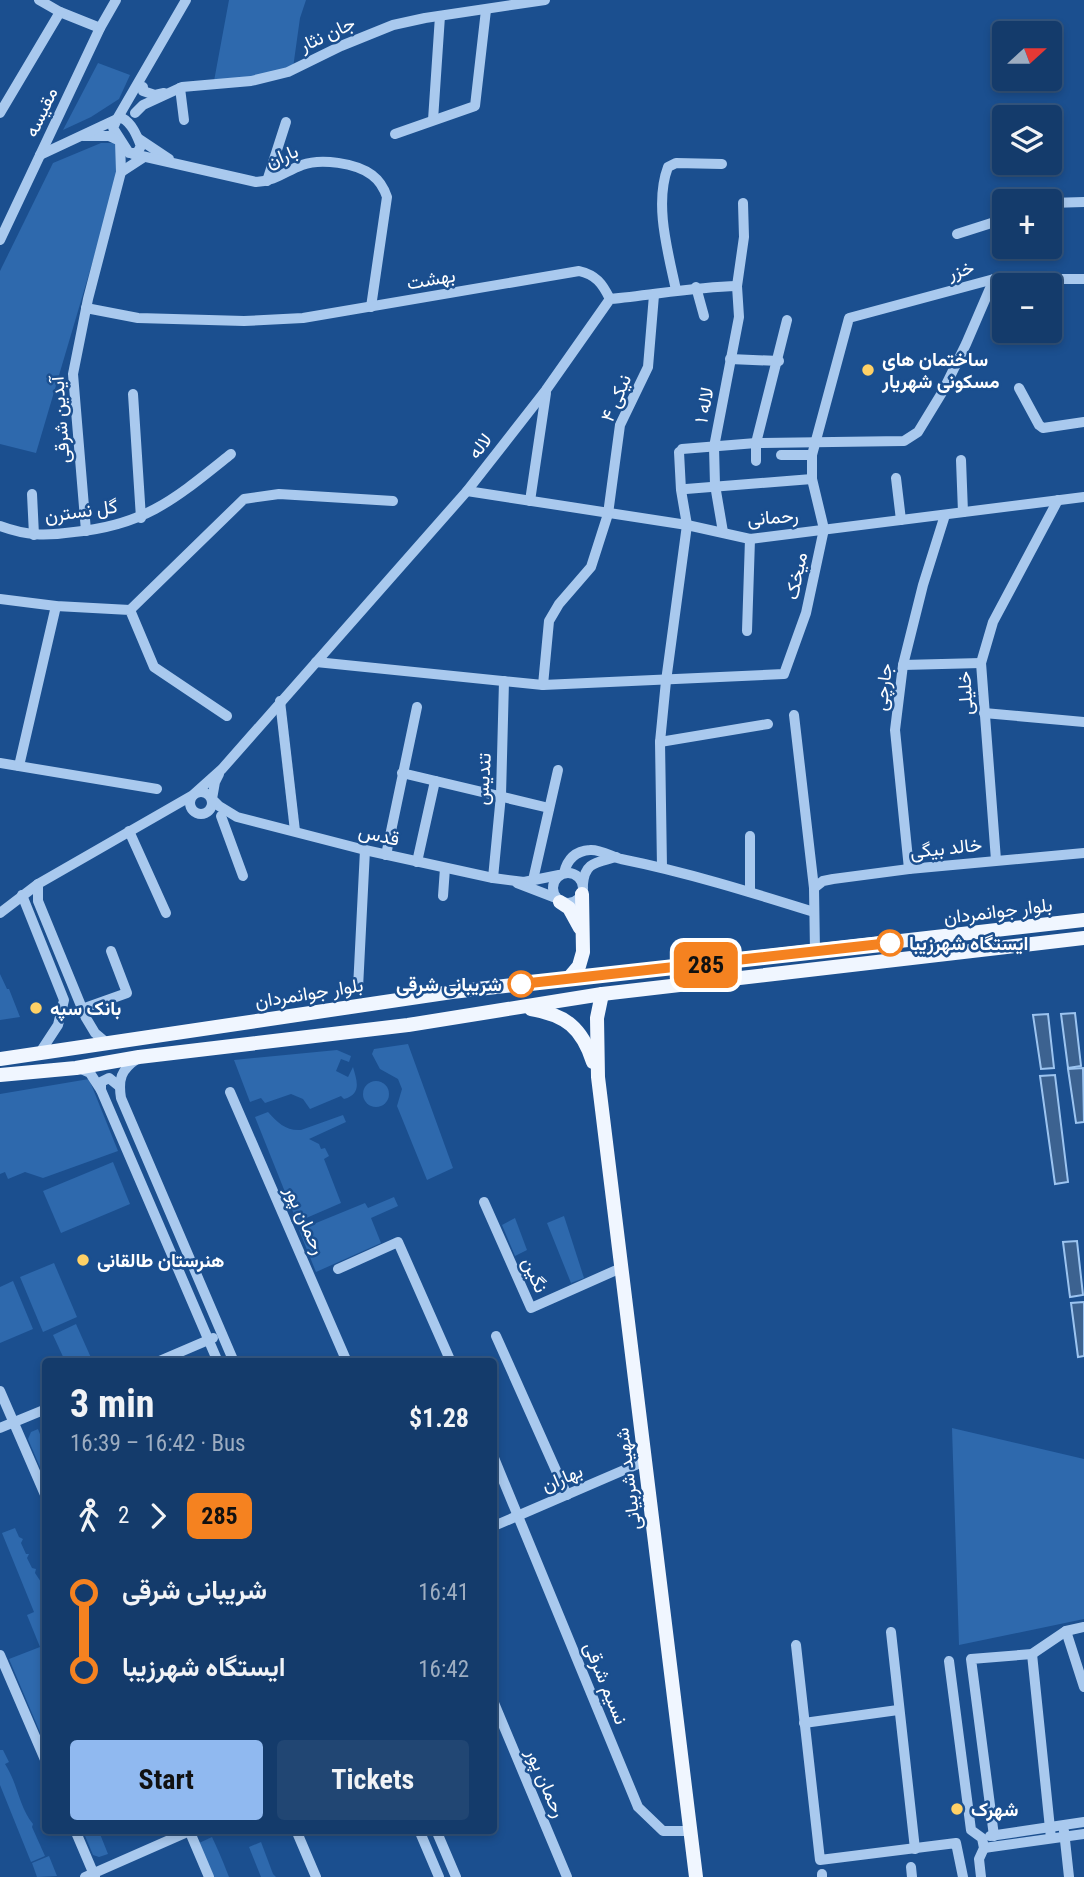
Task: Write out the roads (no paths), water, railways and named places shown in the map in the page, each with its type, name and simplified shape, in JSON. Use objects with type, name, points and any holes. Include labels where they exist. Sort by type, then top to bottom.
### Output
[{"type":"main road","points":[[568,979],[579,966],[583,952],[582,889]]},
{"type":"main road","points":[[558,900],[569,908],[583,932]]},
{"type":"main road","name":"بلوار جوانمردان","points":[[0,1059],[452,992],[1084,920]]},
{"type":"main road","name":"بلوار جوانمردان","points":[[0,1075],[76,1068],[139,1057],[408,1025],[602,993],[1084,939]]},
{"type":"main road","points":[[583,952],[591,966],[605,976]]},
{"type":"main road","points":[[452,992],[437,1004],[439,1011],[455,1018]]},
{"type":"main road","name":"شهید شربیانی","points":[[602,993],[597,1018],[598,1077],[696,1877]]},
{"type":"main road","points":[[401,999],[418,1006],[420,1014],[408,1025]]},
{"type":"main road","name":"شهید شربیانی","points":[[517,1007],[563,1018],[576,1029],[587,1043],[598,1077]]},
{"type":"street","points":[[39,0],[60,12],[100,27]]},
{"type":"street","name":"مقیسه","points":[[0,240],[100,27],[116,0]]},
{"type":"street","points":[[117,119],[186,0]]},
{"type":"street","points":[[472,12],[473,0]]},
{"type":"street","name":"جان نثار","points":[[135,113],[167,93],[193,84],[251,81],[288,72],[393,25],[545,0]]},
{"type":"street","points":[[395,134],[475,106],[486,10]]},
{"type":"street","points":[[0,113],[60,12]]},
{"type":"street","points":[[433,120],[440,16]]},
{"type":"street","points":[[130,125],[145,74]]},
{"type":"street","points":[[143,87],[147,93],[167,93]]},
{"type":"street","points":[[180,88],[184,120]]},
{"type":"street","points":[[40,155],[122,118],[139,139],[177,164]]},
{"type":"street","name":"آیدین شرقی","points":[[86,531],[73,374],[86,307],[121,172],[120,141],[113,128],[117,119]]},
{"type":"street","points":[[267,181],[286,122]]},
{"type":"street","points":[[83,136],[109,136],[120,141],[129,153],[139,156]]},
{"type":"street","points":[[121,172],[139,156],[139,139]]},
{"type":"street","name":"باران","points":[[139,156],[256,182],[267,181],[304,164],[316,162],[340,164],[370,172],[383,187],[387,197],[371,307]]},
{"type":"street","points":[[676,290],[663,217],[663,180],[668,167],[676,163],[722,164]]},
{"type":"street","name":"لاله ۱","points":[[723,532],[715,485],[713,447],[739,317],[737,286],[744,237],[743,202]]},
{"type":"street","points":[[1062,203],[1084,202]]},
{"type":"street","points":[[957,234],[992,223]]},
{"type":"street","name":"بهشت","points":[[86,307],[138,318],[244,321],[303,318],[579,271],[593,275],[610,299]]},
{"type":"street","name":"خزر","points":[[1062,279],[1084,279]]},
{"type":"street","name":"خزر","points":[[849,318],[992,280]]},
{"type":"street","points":[[662,867],[660,742],[687,525],[681,450],[756,443],[904,441],[918,432],[955,368],[992,284]]},
{"type":"street","points":[[610,299],[654,295],[696,287],[737,286]]},
{"type":"street","points":[[696,287],[704,316]]},
{"type":"street","name":"نیکی ۴","points":[[543,685],[549,621],[559,604],[591,567],[608,514],[620,425],[648,368],[654,295]]},
{"type":"street","name":"لاله","points":[[163,814],[194,795],[222,769],[467,491],[547,390],[610,299]]},
{"type":"street","name":"میخک","points":[[666,681],[784,674],[807,613],[824,530],[812,479],[812,455],[849,318]]},
{"type":"street","points":[[756,461],[756,443],[779,361],[787,320]]},
{"type":"street","points":[[730,359],[779,361]]},
{"type":"street","points":[[1019,388],[1039,425],[1044,428],[1084,422]]},
{"type":"street","points":[[530,500],[547,390]]},
{"type":"street","points":[[133,394],[141,518]]},
{"type":"street","name":"گل نسترن","points":[[0,526],[34,535],[86,531],[122,524],[159,509],[231,454]]},
{"type":"street","points":[[780,455],[812,455]]},
{"type":"street","points":[[961,460],[963,512]]},
{"type":"street","points":[[896,478],[901,520]]},
{"type":"street","points":[[686,489],[812,479]]},
{"type":"street","name":"رحمانی","points":[[467,491],[687,525],[750,539],[1084,497]]},
{"type":"street","points":[[32,494],[34,535]]},
{"type":"street","points":[[0,599],[56,606],[130,610],[244,499],[279,495],[393,501]]},
{"type":"street","name":"خلیلی","points":[[996,860],[981,663],[993,622],[1058,500]]},
{"type":"street","name":"جارچی","points":[[909,869],[895,730],[903,665],[923,585],[945,514]]},
{"type":"street","points":[[747,631],[750,539]]},
{"type":"street","points":[[19,766],[56,606]]},
{"type":"street","points":[[130,610],[154,667],[227,716]]},
{"type":"street","points":[[316,662],[543,685],[666,681]]},
{"type":"street","points":[[903,665],[981,663]]},
{"type":"street","name":"تندیس","points":[[493,878],[501,795],[504,681]]},
{"type":"street","points":[[280,701],[295,831]]},
{"type":"street","points":[[386,855],[417,707]]},
{"type":"street","points":[[984,713],[1084,722]]},
{"type":"street","points":[[794,715],[814,888],[815,952]]},
{"type":"street","points":[[660,742],[768,724]]},
{"type":"street","points":[[0,763],[157,789]]},
{"type":"street","points":[[212,799],[204,792],[194,795],[190,805],[200,814],[212,807],[215,782],[222,769]]},
{"type":"street","points":[[533,880],[558,770]]},
{"type":"street","points":[[402,773],[549,808]]},
{"type":"street","points":[[417,862],[435,781]]},
{"type":"street","name":"قدس","points":[[212,799],[237,817]]},
{"type":"street","points":[[0,913],[38,884],[163,814]]},
{"type":"street","name":"قدس","points":[[163,814],[237,817],[386,855],[514,882],[558,900]]},
{"type":"street","points":[[221,817],[243,876]]},
{"type":"street","points":[[129,831],[166,913]]},
{"type":"street","points":[[750,836],[750,892]]},
{"type":"street","points":[[358,988],[366,850]]},
{"type":"street","points":[[616,858],[589,866],[584,872],[582,889],[570,903],[558,900],[552,889],[555,879],[571,858],[580,852],[592,850],[616,858],[662,867],[814,912]]},
{"type":"street","name":"خالد بیگی","points":[[814,888],[823,881],[909,869],[1084,853]]},
{"type":"street","points":[[443,896],[445,868]]},
{"type":"street","points":[[561,874],[573,874],[582,889]]},
{"type":"street","name":"قدس","points":[[514,882],[561,874]]},
{"type":"street","points":[[38,884],[38,901],[82,1009],[96,1033],[108,1044]]},
{"type":"street","points":[[22,895],[65,999],[58,1026],[39,1054]]},
{"type":"street","points":[[82,1009],[127,993],[111,951]]},
{"type":"street","points":[[139,1057],[121,1073],[121,1098],[232,1358]]},
{"type":"street","points":[[76,1068],[90,1073],[101,1090],[216,1358]]},
{"type":"street","points":[[101,1090],[101,1082],[109,1078],[119,1086]]},
{"type":"street","name":"رحمان پور","points":[[230,1092],[345,1358]]},
{"type":"street","points":[[148,1199],[162,1193]]},
{"type":"street","name":"نگین","points":[[484,1202],[530,1308],[621,1268]]},
{"type":"street","points":[[338,1269],[398,1242],[449,1358]]},
{"type":"street","points":[[165,1358],[222,1334]]},
{"type":"street","points":[[496,1336],[567,1494]]},
{"type":"street","points":[[0,1391],[42,1488]]},
{"type":"street","points":[[0,1428],[42,1411]]},
{"type":"street","name":"بهاران","points":[[497,1525],[645,1461]]},
{"type":"street","name":"نسیم شرقی","points":[[497,1465],[638,1807],[663,1830],[690,1832]]},
{"type":"street","points":[[994,1836],[971,1659],[1032,1654],[1066,1631],[1084,1627]]},
{"type":"street","points":[[1066,1631],[1084,1688]]},
{"type":"street","points":[[891,1632],[915,1849]]},
{"type":"street","points":[[796,1645],[820,1860],[956,1843],[963,1877]]},
{"type":"street","points":[[1032,1654],[1051,1833]]},
{"type":"street","points":[[0,1655],[42,1753]]},
{"type":"street","points":[[948,1661],[971,1830],[983,1843]]},
{"type":"street","name":"رحمان پور","points":[[497,1710],[567,1877]]},
{"type":"street","points":[[804,1723],[898,1710]]},
{"type":"street","points":[[1065,1831],[1084,1822]]},
{"type":"street","points":[[1065,1831],[1069,1877]]},
{"type":"street","points":[[983,1843],[1065,1831],[1084,1834]]},
{"type":"street","points":[[981,1877],[979,1858],[983,1843],[994,1836],[1051,1833]]},
{"type":"street","points":[[76,1834],[91,1876],[183,1834]]},
{"type":"street","points":[[191,1834],[209,1877]]},
{"type":"street","points":[[298,1834],[317,1877]]},
{"type":"street","points":[[421,1834],[439,1877]]},
{"type":"street","points":[[438,1834],[456,1877]]},
{"type":"place","name":"ساختمان های مسکونی شهریار","points":[[868,370]]},
{"type":"place","name":"ایستگاه شهرزیبا","points":[[890,943]]},
{"type":"place","name":"شریبانی شرقی","points":[[521,984]]},
{"type":"place","name":"بانک سپه","points":[[36,1008]]},
{"type":"place","name":"هنرستان طالقانی","points":[[83,1260]]},
{"type":"place","name":"شهرک","points":[[957,1809]]}]
